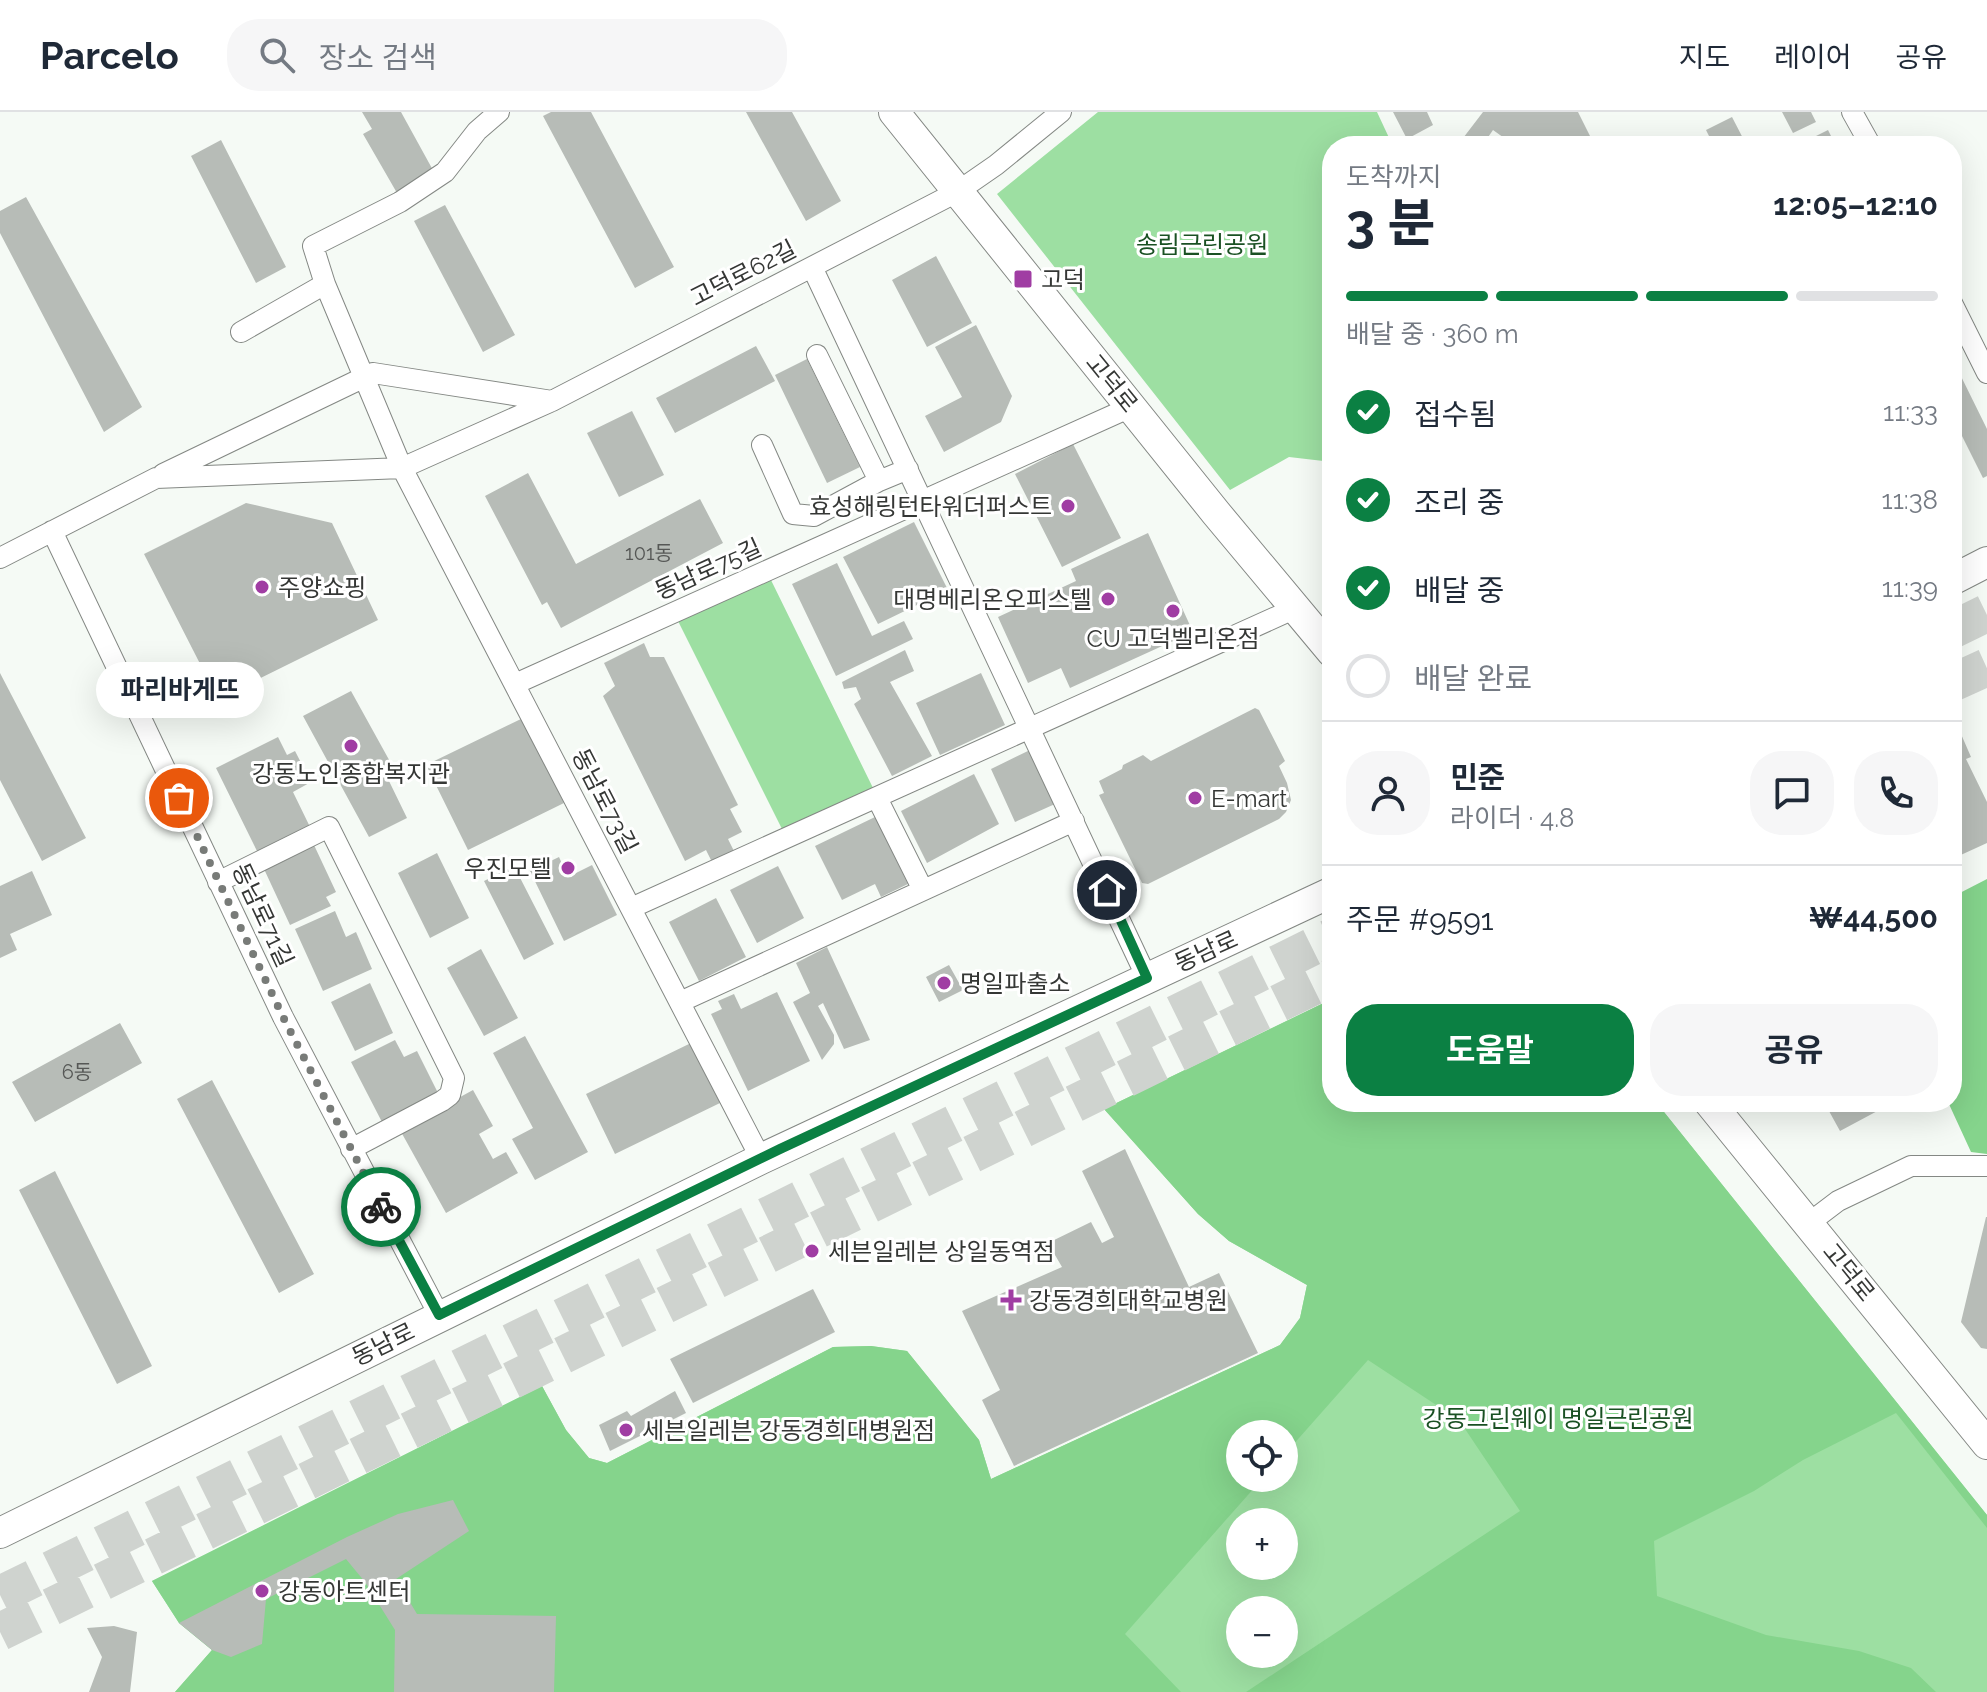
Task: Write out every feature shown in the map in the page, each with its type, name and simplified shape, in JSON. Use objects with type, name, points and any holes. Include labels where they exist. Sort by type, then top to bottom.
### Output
[{"type":"main road","name":"고덕로","points":[[894,112],[1322,640]]},
{"type":"main road","points":[[1962,575],[1987,562]]},
{"type":"main road","name":"동남로","points":[[0,1533],[761,1159],[1322,897]]},
{"type":"main road","name":"고덕로","points":[[1717,1112],[1987,1444]]},
{"type":"street","name":"동남로73길","points":[[499,112],[477,131],[445,172],[400,202],[313,246],[325,284],[402,468],[761,1159]]},
{"type":"street","name":"고덕로62길","points":[[156,478],[402,468],[552,401],[957,192],[1061,112]]},
{"type":"street","points":[[1852,112],[1865,136]]},
{"type":"street","points":[[812,267],[1147,978]]},
{"type":"street","points":[[241,332],[325,284]]},
{"type":"street","points":[[1962,323],[1987,373]]},
{"type":"street","points":[[817,355],[879,481]]},
{"type":"street","name":"고덕로62길","points":[[0,558],[373,373],[552,401]]},
{"type":"street","name":"동남로75길","points":[[515,684],[1131,407]]},
{"type":"street","points":[[762,445],[793,514],[814,516],[908,469]]},
{"type":"street","name":"동남로71길","points":[[52,531],[283,1017],[439,1315]]},
{"type":"street","points":[[631,908],[1296,608]]},
{"type":"street","points":[[877,798],[923,890]]},
{"type":"street","points":[[680,1002],[1074,821]]},
{"type":"street","points":[[218,882],[329,827],[441,1050],[454,1078],[450,1095],[351,1149]]},
{"type":"street","points":[[1809,1223],[1838,1201],[1911,1166],[1987,1166]]},
{"type":"green space","name":"송림근린공원","points":[[1098,112],[1377,112],[1388,136],[1322,136],[1322,461],[1289,457],[1230,490],[997,194]]},
{"type":"green space","points":[[769,576],[874,790],[783,831],[677,619]]},
{"type":"green space","points":[[1987,879],[1987,1154],[1971,1152],[1953,1112],[1962,1112],[1962,892]]},
{"type":"green space","name":"강동그린웨이 명일근린공원","points":[[1322,1004],[1322,1112],[1664,1112],[1987,1515],[1987,1692],[175,1692],[212,1650],[179,1623],[152,1581],[542,1386],[566,1430],[589,1458],[607,1463],[833,1347],[871,1346],[907,1351],[979,1440],[991,1479],[1280,1345],[1300,1318],[1307,1285],[1229,1241],[1198,1214],[1104,1109]]},
{"type":"green space","name":"강동그린웨이 명일근린공원","points":[[1322,1004],[1322,1112],[1664,1112],[1987,1515],[1987,1528],[1896,1413],[1803,1460],[1754,1491],[1654,1541],[1657,1596],[1766,1635],[1859,1651],[1911,1668],[1936,1692],[1246,1692],[1282,1668],[1298,1668],[1298,1658],[1520,1511],[1459,1420],[1368,1360],[1298,1439],[1298,1420],[1226,1420],[1226,1492],[1251,1492],[1236,1508],[1226,1508],[1226,1520],[1125,1634],[1181,1692],[175,1692],[212,1650],[179,1623],[152,1581],[542,1386],[566,1430],[589,1458],[607,1463],[833,1347],[871,1346],[907,1351],[979,1440],[991,1479],[1280,1345],[1300,1318],[1307,1285],[1229,1241],[1198,1214],[1104,1109]]},
{"type":"building","points":[[362,112],[401,112],[434,172],[397,193],[363,134],[372,129]]},
{"type":"building","points":[[551,112],[591,112],[674,267],[635,288],[543,116]]},
{"type":"building","points":[[746,112],[792,112],[841,201],[806,221]]},
{"type":"building","points":[[1393,112],[1427,112],[1433,125],[1413,136],[1405,136]]},
{"type":"building","points":[[1483,112],[1578,112],[1590,136],[1501,136],[1493,130],[1489,136],[1465,136]]},
{"type":"building","points":[[1782,112],[1811,112],[1816,122],[1793,133]]},
{"type":"building","points":[[1732,117],[1742,136],[1709,136],[1706,130]]},
{"type":"building","points":[[1828,130],[1831,136],[1816,136]]},
{"type":"building","points":[[221,140],[286,267],[256,283],[191,156]]},
{"type":"building","points":[[26,197],[142,407],[104,432],[0,233],[0,211]]},
{"type":"building","points":[[445,205],[515,335],[483,352],[414,221]]},
{"type":"building","points":[[936,256],[972,323],[927,347],[892,280]]},
{"type":"building","points":[[976,325],[1012,396],[1001,422],[944,452],[925,416],[962,397],[935,347]]},
{"type":"building","points":[[756,346],[775,381],[675,433],[656,398]]},
{"type":"building","points":[[807,359],[860,467],[827,483],[775,375]]},
{"type":"building","points":[[1962,378],[1987,429],[1987,476],[1983,478],[1962,436]]},
{"type":"building","points":[[632,411],[664,475],[619,497],[587,433]]},
{"type":"building","name":"효성해링턴타워더퍼스트","points":[[1073,444],[1121,538],[1062,567],[1015,474]]},
{"type":"building","points":[[528,473],[576,564],[700,499],[723,543],[561,628],[547,602],[542,605],[485,496]]},
{"type":"building","name":"주양쇼핑","points":[[246,503],[332,523],[378,620],[218,699],[144,554]]},
{"type":"building","points":[[914,522],[948,590],[878,624],[843,557]]},
{"type":"building","name":"대명베리온오피스텔","points":[[1148,533],[1193,632],[1070,688],[1061,668],[1028,683],[998,617],[1076,581],[1071,569]]},
{"type":"building","points":[[837,563],[872,636],[904,621],[913,639],[836,676],[792,584]]},
{"type":"building","points":[[644,643],[650,657],[664,657],[738,805],[730,809],[742,832],[728,839],[734,851],[712,862],[706,850],[685,861],[603,696],[615,686],[604,663]]},
{"type":"building","points":[[905,650],[914,671],[890,682],[932,756],[892,776],[854,704],[861,699],[856,687],[844,689],[842,682]]},
{"type":"building","points":[[0,673],[86,838],[42,861],[0,780]]},
{"type":"building","points":[[981,673],[1005,725],[940,755],[916,703]]},
{"type":"building","name":"강동노인종합복지관","points":[[351,691],[398,776],[389,781],[407,818],[369,837],[303,716]]},
{"type":"building","name":"E-mart","points":[[1255,708],[1259,710],[1285,761],[1279,766],[1291,800],[1286,812],[1279,819],[1148,884],[1142,883],[1099,795],[1104,793],[1099,781],[1143,755],[1151,761]]},
{"type":"building","points":[[523,718],[564,803],[468,850],[426,765]]},
{"type":"building","points":[[1962,736],[1971,757],[1966,759],[1987,802],[1987,843],[1962,854]]},
{"type":"building","points":[[278,737],[287,755],[295,751],[311,782],[293,792],[311,829],[259,855],[216,768]]},
{"type":"building","points":[[1030,750],[1055,804],[1015,822],[991,769]]},
{"type":"building","points":[[974,774],[999,824],[927,863],[901,811]]},
{"type":"building","points":[[875,817],[908,884],[881,897],[875,884],[842,900],[815,846]]},
{"type":"building","points":[[314,845],[336,892],[326,897],[331,906],[290,925],[264,869]]},
{"type":"building","points":[[437,853],[469,918],[430,938],[398,873]]},
{"type":"building","points":[[559,857],[568,877],[592,865],[617,915],[564,941],[530,871]]},
{"type":"building","points":[[514,866],[554,944],[524,960],[484,881]]},
{"type":"building","points":[[778,866],[804,918],[757,943],[730,890]]},
{"type":"building","points":[[32,871],[52,915],[10,934],[17,950],[0,958],[0,886]]},
{"type":"building","points":[[716,898],[746,957],[699,981],[669,922]]},
{"type":"building","points":[[335,911],[346,937],[356,932],[372,969],[323,991],[295,929]]},
{"type":"building","points":[[827,947],[870,1040],[844,1049],[823,1003],[818,1006],[834,1035],[834,1044],[822,1060],[793,1002],[810,993],[796,963]]},
{"type":"building","points":[[481,949],[518,1018],[484,1036],[447,968]]},
{"type":"building","name":"명일파출소","points":[[949,965],[963,990],[939,1002],[926,977]]},
{"type":"building","points":[[370,983],[393,1033],[355,1051],[331,1002]]},
{"type":"building","points":[[777,992],[810,1061],[748,1091],[711,1014],[722,1009],[718,1001],[734,994],[741,1009]]},
{"type":"building","points":[[120,1023],[142,1063],[35,1122],[12,1082]]},
{"type":"building","points":[[525,1036],[588,1152],[535,1180],[512,1139],[533,1128],[493,1053]]},
{"type":"building","points":[[395,1040],[404,1057],[417,1051],[439,1095],[383,1124],[351,1062]]},
{"type":"building","points":[[691,1043],[720,1103],[615,1154],[586,1094]]},
{"type":"building","points":[[212,1080],[314,1274],[279,1293],[177,1099]]},
{"type":"building","points":[[473,1090],[493,1126],[479,1134],[493,1159],[506,1152],[518,1173],[446,1213],[400,1130]]},
{"type":"building","points":[[1830,1112],[1876,1112],[1840,1131]]},
{"type":"building","name":"강동경희대학교병원","points":[[1125,1149],[1189,1287],[1219,1273],[1258,1353],[1014,1466],[982,1400],[1000,1390],[962,1311],[1062,1267],[1048,1243],[1091,1222],[1102,1243],[1114,1237],[1082,1171]]},
{"type":"building","points":[[55,1171],[152,1366],[117,1384],[19,1190]]},
{"type":"building","points":[[1986,1217],[1987,1349],[1981,1348],[1961,1322]]},
{"type":"building","points":[[813,1289],[835,1332],[693,1403],[670,1359]]},
{"type":"building","points":[[675,1391],[686,1413],[610,1451],[599,1425],[627,1411],[631,1416]]},
{"type":"building","name":"강동아트센터","points":[[453,1500],[469,1531],[396,1579],[417,1614],[556,1616],[554,1692],[394,1692],[395,1630],[365,1582],[346,1559],[266,1599],[262,1644],[231,1657],[212,1650],[179,1623],[398,1514]]},
{"type":"building","points":[[114,1626],[137,1632],[130,1692],[89,1692],[102,1657],[87,1628]]},
{"type":"tunnel","points":[[1962,625],[1987,613]]},
{"type":"tunnel","points":[[1962,678],[1987,667]]},
{"type":"tunnel","points":[[0,1595],[1322,942]]},
{"type":"tunnel","points":[[0,1632],[1322,982]]},
{"type":"way so far","points":[[179,798],[283,1017],[381,1207]]},
{"type":"place","name":"고덕","points":[[1023,279]]},
{"type":"place","name":"효성해링턴타워더퍼스트","points":[[1068,506]]},
{"type":"place","name":"주양쇼핑","points":[[262,587]]},
{"type":"place","name":"대명베리온오피스텔","points":[[1108,599]]},
{"type":"place","name":"CU 고덕벨리온점","points":[[1173,611]]},
{"type":"place","name":"강동노인종합복지관","points":[[351,746]]},
{"type":"place","name":"파리바게뜨","points":[[179,798]]},
{"type":"place","name":"E-mart","points":[[1195,798]]},
{"type":"place","name":"우진모텔","points":[[568,868]]},
{"type":"place","name":"명일파출소","points":[[944,983]]},
{"type":"place","name":"세븐일레븐 상일동역점","points":[[812,1251]]},
{"type":"place","name":"강동경희대학교병원","points":[[1011,1300]]},
{"type":"place","name":"세븐일레븐 강동경희대병원점","points":[[626,1430]]},
{"type":"place","name":"강동아트센터","points":[[262,1591]]},
{"type":"route","points":[[381,1207],[439,1315],[780,1149],[1147,978],[1107,890]]}]
